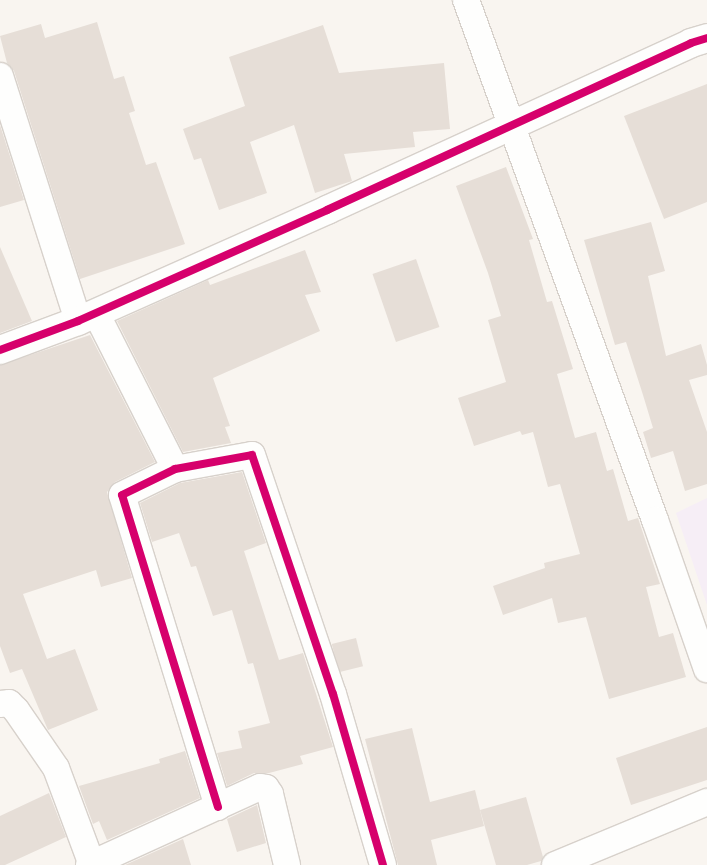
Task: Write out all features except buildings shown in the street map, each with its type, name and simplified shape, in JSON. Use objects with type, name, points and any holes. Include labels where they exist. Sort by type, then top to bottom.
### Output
[{"type":"street","points":[[466,0],[707,669]]},
{"type":"street","points":[[0,350],[87,317],[691,43],[707,38]]},
{"type":"street","points":[[0,76],[87,317],[175,470]]},
{"type":"street","points":[[218,807],[122,495],[175,470],[252,455],[333,694],[383,865]]},
{"type":"street","points":[[0,704],[9,703],[16,710],[56,768],[91,865],[260,788],[266,788],[270,794],[287,865]]},
{"type":"street","points":[[555,865],[707,802]]},
{"type":"shaded area","points":[[707,498],[707,605],[676,513]]},
{"type":"cycle path","points":[[0,350],[78,321],[327,210],[691,43],[707,38]]},
{"type":"cycle path","points":[[218,807],[122,495],[175,469],[252,455],[333,694],[383,865]]}]
